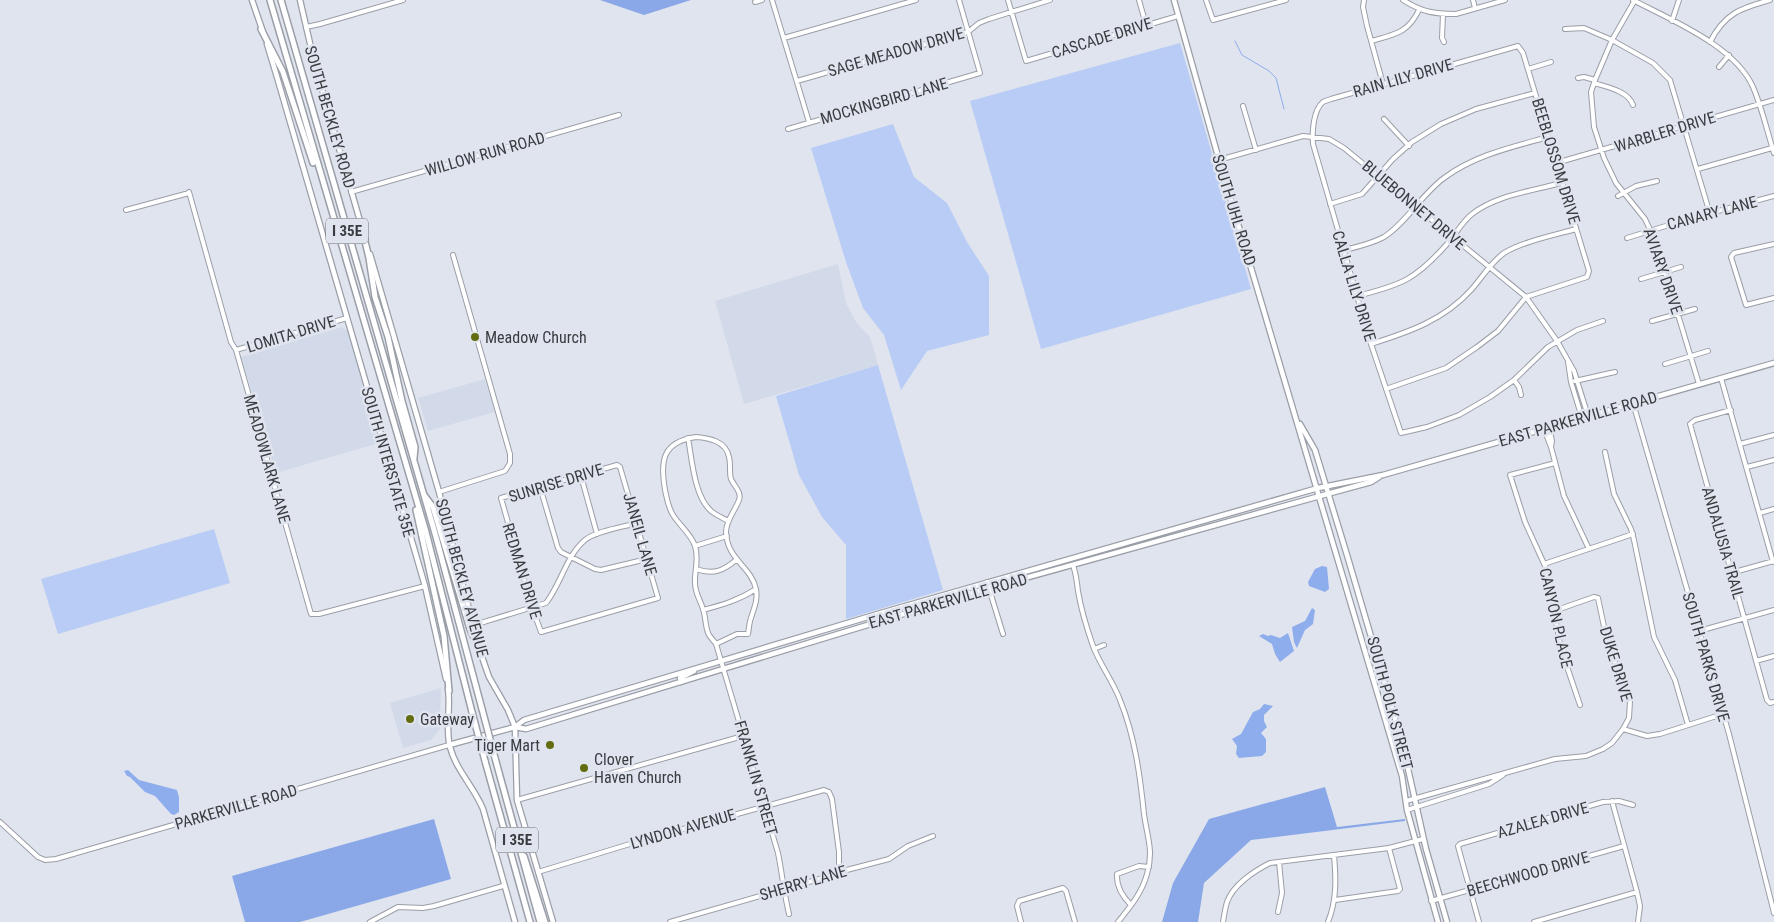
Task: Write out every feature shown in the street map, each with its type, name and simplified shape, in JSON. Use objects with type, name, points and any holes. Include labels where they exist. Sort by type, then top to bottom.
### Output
[{"type":"highway","name":"I 35E","points":[[270,0],[438,578],[528,922]]},
{"type":"highway","name":"I 35E","points":[[281,0],[424,494],[515,836],[540,922]]},
{"type":"highway","points":[[261,28],[283,72],[325,200],[336,226]]},
{"type":"highway","points":[[363,233],[375,296],[390,346],[402,401],[415,446],[414,461]]},
{"type":"highway","points":[[413,490],[421,535],[444,636],[449,691]]},
{"type":"highway","points":[[424,494],[433,507],[470,629],[482,656]]},
{"type":"highway","points":[[515,836],[528,865],[545,922]]},
{"type":"main road","name":"SOUTH INTERSTATE 35E","points":[[252,0],[278,76],[425,586],[449,691],[449,745],[453,758],[481,804],[515,922]]},
{"type":"main road","name":"SOUTH BECKLEY ROAD","points":[[300,0],[317,74],[363,233]]},
{"type":"main road","name":"SOUTH UHL ROAD","points":[[1174,0],[1219,160],[1318,488]]},
{"type":"main road","name":"SOUTH BECKLEY AVENUE","points":[[363,233],[438,492],[482,656],[491,682],[508,710],[515,728],[517,800],[553,922]]},
{"type":"main road","name":"EAST PARKERVILLE ROAD","points":[[483,736],[515,728],[526,729],[543,724],[989,588],[1114,547],[1318,488],[1383,475],[1774,363]]},
{"type":"main road","name":"SOUTH UHL ROAD","points":[[1296,419],[1315,450],[1327,486]]},
{"type":"main road","name":"EAST PARKERVILLE ROAD","points":[[515,728],[524,720],[987,582],[1116,553],[1371,482],[1383,475]]},
{"type":"main road","name":"SOUTH POLK STREET","points":[[1327,486],[1402,742],[1423,839],[1447,922]]},
{"type":"main road","name":"SOUTH POLK STREET","points":[[1318,488],[1402,776],[1407,810],[1438,922]]},
{"type":"main road","points":[[1187,526],[1189,533]]},
{"type":"main road","points":[[1114,547],[1116,553]]},
{"type":"main road","points":[[899,608],[901,615]]},
{"type":"main road","points":[[681,682],[680,678],[682,676],[704,665]]},
{"type":"main road","points":[[637,686],[640,695]]},
{"type":"main road","points":[[541,715],[543,724]]},
{"type":"main road","name":"PARKERVILLE ROAD","points":[[449,745],[483,736]]},
{"type":"street","points":[[306,27],[404,0]]},
{"type":"street","points":[[755,2],[762,0]]},
{"type":"street","points":[[772,0],[809,122]]},
{"type":"street","points":[[784,38],[916,0]]},
{"type":"street","points":[[959,0],[968,32]]},
{"type":"street","points":[[1008,0],[1012,12]]},
{"type":"street","name":"SAGE MEADOW DRIVE","points":[[796,81],[968,32],[979,23],[989,19],[1050,0]]},
{"type":"street","points":[[1139,0],[1146,25]]},
{"type":"street","points":[[1206,0],[1213,20],[1286,0]]},
{"type":"street","points":[[1364,0],[1363,7],[1383,84]]},
{"type":"street","points":[[1403,0],[1420,10],[1443,14],[1456,14],[1505,0]]},
{"type":"street","points":[[1472,0],[1475,8]]},
{"type":"street","points":[[1635,0],[1730,55],[1752,86],[1774,153]]},
{"type":"street","name":"AVIARY DRIVE","points":[[1635,0],[1612,40],[1594,82],[1591,92],[1594,127],[1610,170],[1623,193],[1645,219],[1651,230],[1666,271],[1699,384]]},
{"type":"street","points":[[1672,20],[1680,0]]},
{"type":"street","points":[[1710,42],[1722,22],[1734,13],[1745,7],[1770,0]]},
{"type":"street","points":[[1372,41],[1402,31],[1414,21],[1420,10]]},
{"type":"street","name":"CASCADE DRIVE","points":[[1012,12],[1026,61],[1178,16]]},
{"type":"street","points":[[1443,14],[1442,38],[1444,42]]},
{"type":"street","points":[[1565,29],[1584,28],[1612,40],[1653,63],[1670,80],[1710,214]]},
{"type":"street","name":"MOCKINGBIRD LANE","points":[[788,129],[980,73],[968,32]]},
{"type":"street","name":"RAIN LILY DRIVE","points":[[1312,137],[1317,109],[1322,102],[1518,46]]},
{"type":"street","name":"BEEBLOSSOM DRIVE","points":[[1518,46],[1522,49],[1589,271],[1587,277],[1526,297]]},
{"type":"street","points":[[1719,67],[1730,55]]},
{"type":"street","points":[[1528,69],[1551,62]]},
{"type":"street","points":[[1578,78],[1584,77],[1615,90],[1628,97],[1633,105]]},
{"type":"street","points":[[1330,204],[1362,194],[1393,159],[1441,124],[1456,116],[1535,93]]},
{"type":"street","name":"WARBLER DRIVE","points":[[1556,163],[1774,100]]},
{"type":"street","points":[[1243,106],[1256,150]]},
{"type":"street","name":"WILLOW RUN ROAD","points":[[351,192],[619,115]]},
{"type":"street","points":[[1384,120],[1409,146]]},
{"type":"street","name":"BLUEBONNET DRIVE","points":[[1219,160],[1303,136],[1329,139],[1344,148],[1526,297],[1557,341],[1574,371],[1588,416]]},
{"type":"street","name":"CALLA LILY DRIVE","points":[[1312,137],[1371,344],[1401,433],[1459,415],[1490,398],[1514,380]]},
{"type":"street","points":[[1344,250],[1363,246],[1383,237],[1396,227],[1414,206],[1443,178],[1483,156],[1548,137]]},
{"type":"street","points":[[1698,169],[1772,148]]},
{"type":"street","points":[[1618,196],[1636,186],[1657,181]]},
{"type":"street","points":[[1357,296],[1390,288],[1414,276],[1432,261],[1464,221],[1473,213],[1504,199],[1561,183]]},
{"type":"street","name":"MEADOWLARK LANE","points":[[126,210],[189,192],[311,614],[319,614],[425,586]]},
{"type":"street","name":"CANARY LANE","points":[[1627,238],[1774,196]]},
{"type":"street","points":[[1371,344],[1422,326],[1438,318],[1470,291],[1495,260],[1510,249],[1576,229]]},
{"type":"street","points":[[1774,244],[1734,253],[1731,257],[1746,305],[1774,298]]},
{"type":"street","points":[[438,492],[504,471],[510,463],[510,454],[453,256]]},
{"type":"street","points":[[1640,279],[1682,267]]},
{"type":"street","points":[[1386,389],[1446,368],[1478,347],[1498,331],[1526,297]]},
{"type":"street","points":[[1652,321],[1694,309]]},
{"type":"street","name":"LOMITA DRIVE","points":[[236,350],[347,318]]},
{"type":"street","points":[[1521,395],[1519,387],[1514,380],[1548,348],[1577,330],[1603,321]]},
{"type":"street","points":[[1665,364],[1708,351]]},
{"type":"street","name":"BLUEBONNET DRIVE","points":[[1568,362],[1571,382],[1582,418]]},
{"type":"street","points":[[1571,382],[1615,372]]},
{"type":"street","points":[[1721,378],[1774,561],[1731,573]]},
{"type":"street","name":"SOUTH PARKS DRIVE","points":[[1633,403],[1723,714],[1774,912]]},
{"type":"street","name":"ANDALUSIA TRAIL","points":[[1730,410],[1695,420],[1690,424],[1767,700],[1772,703]]},
{"type":"street","points":[[1546,428],[1552,441],[1551,447],[1564,496],[1589,549]]},
{"type":"street","points":[[1740,444],[1774,434]]},
{"type":"street","points":[[716,644],[737,634],[748,634],[750,619],[757,601],[756,589],[748,573],[732,555],[727,536],[728,521],[740,498],[730,476],[729,456],[721,443],[715,440],[696,437],[676,443],[669,449],[663,462],[662,472],[670,510],[695,546],[727,536]]},
{"type":"street","points":[[688,438],[697,486],[704,501],[710,510],[728,521]]},
{"type":"street","points":[[1605,452],[1614,494],[1632,534],[1654,637],[1675,680],[1688,725]]},
{"type":"street","points":[[1747,467],[1774,460]]},
{"type":"street","name":"CANYON PLACE","points":[[1555,463],[1510,475],[1525,522],[1544,564],[1561,648],[1580,705]]},
{"type":"street","name":"SUNRISE DRIVE","points":[[504,509],[502,498],[612,466],[620,467]]},
{"type":"street","name":"JANEIL LANE","points":[[541,632],[658,598],[620,467]]},
{"type":"street","points":[[581,476],[598,534]]},
{"type":"street","points":[[540,488],[558,548],[561,552],[595,569],[601,570],[647,559]]},
{"type":"street","name":"REDMAN DRIVE","points":[[504,509],[541,632]]},
{"type":"street","points":[[1760,513],[1774,509]]},
{"type":"street","points":[[474,625],[546,603],[571,558],[585,540],[598,534],[637,523]]},
{"type":"street","points":[[1544,564],[1632,534]]},
{"type":"street","name":"FRANKLIN STREET","points":[[695,546],[697,556],[694,582],[696,596],[703,610],[708,634],[716,644],[764,806],[784,880],[783,889],[788,914]]},
{"type":"street","points":[[696,569],[706,573],[716,572],[725,569],[736,560]]},
{"type":"street","points":[[1072,562],[1077,579],[1078,592],[1094,649],[1122,703],[1135,746],[1141,778],[1145,821],[1151,845],[1149,867],[1142,889],[1118,922]]},
{"type":"street","points":[[987,582],[1003,634]]},
{"type":"street","points":[[703,610],[730,603],[756,589]]},
{"type":"street","name":"DUKE DRIVE","points":[[1554,611],[1594,597],[1598,598],[1607,641],[1630,701],[1629,718],[1623,729]]},
{"type":"street","points":[[1699,631],[1774,610]]},
{"type":"street","points":[[1094,649],[1104,645]]},
{"type":"street","points":[[1756,661],[1774,656]]},
{"type":"street","points":[[1406,801],[1555,759],[1593,754],[1612,743],[1623,729],[1647,736],[1660,734],[1723,714]]},
{"type":"street","points":[[517,800],[743,736]]},
{"type":"street","name":"PARKERVILLE ROAD","points":[[0,822],[38,857],[45,860],[56,859],[449,745]]},
{"type":"street","points":[[1407,810],[1489,784],[1507,772]]},
{"type":"street","name":"LYNDON AVENUE","points":[[538,872],[824,790],[830,792],[834,814],[839,872]]},
{"type":"street","points":[[1439,792],[1441,799]]},
{"type":"street","points":[[1612,801],[1637,892],[1640,906],[1638,922]]},
{"type":"street","name":"AZALEA DRIVE","points":[[1470,891],[1458,846],[1589,806],[1612,801],[1633,805]]},
{"type":"street","name":"SHERRY LANE","points":[[670,922],[889,859],[908,846],[933,836]]},
{"type":"street","points":[[1223,922],[1227,902],[1234,889],[1260,868],[1270,863],[1389,848],[1423,839]]},
{"type":"street","name":"BEECHWOOD DRIVE","points":[[1432,901],[1624,846]]},
{"type":"street","points":[[1335,900],[1398,891],[1400,889],[1389,848]]},
{"type":"street","points":[[1328,922],[1335,900],[1336,877],[1334,855]]},
{"type":"street","points":[[1278,912],[1282,893],[1279,862]]},
{"type":"street","points":[[1131,905],[1121,892],[1117,874],[1139,866],[1149,867]]},
{"type":"street","points":[[370,922],[398,907],[423,908],[434,906],[504,886]]},
{"type":"street","points":[[1021,922],[1017,903],[1020,900],[1064,889],[1076,922]]},
{"type":"street","points":[[1470,891],[1479,922]]},
{"type":"street","points":[[1534,922],[1637,892]]},
{"type":"shaded area","points":[[600,0],[691,0],[644,15]]},
{"type":"shaded area","points":[[1180,43],[1251,289],[1041,349],[970,101]]},
{"type":"shaded area","points":[[893,124],[914,177],[947,203],[967,242],[989,276],[989,335],[927,351],[901,390],[884,335],[863,308],[846,262],[811,148]]},
{"type":"shaded area","points":[[838,264],[846,303],[856,322],[870,337],[878,365],[744,404],[715,301]]},
{"type":"shaded area","points":[[342,327],[348,332],[379,443],[276,473],[241,357]]},
{"type":"shaded area","points":[[878,365],[943,590],[846,619],[846,545],[822,517],[799,475],[776,396]]},
{"type":"shaded area","points":[[485,379],[495,412],[428,431],[418,398]]},
{"type":"shaded area","points":[[214,529],[230,583],[58,634],[41,579]]},
{"type":"shaded area","points":[[1322,566],[1327,567],[1329,589],[1325,592],[1309,586],[1308,582],[1315,569]]},
{"type":"shaded area","points":[[1312,608],[1315,610],[1313,624],[1305,630],[1297,648],[1294,642],[1292,627],[1305,621]]},
{"type":"shaded area","points":[[1288,633],[1294,651],[1280,662],[1272,644],[1259,636],[1263,634],[1280,638]]},
{"type":"shaded area","points":[[441,688],[440,729],[431,740],[403,748],[390,703]]},
{"type":"shaded area","points":[[1264,704],[1273,706],[1264,715],[1267,727],[1261,733],[1266,739],[1266,752],[1262,756],[1239,758],[1236,754],[1237,746],[1232,739],[1241,734],[1253,712],[1260,709]]},
{"type":"shaded area","points":[[128,770],[139,780],[177,790],[179,812],[174,815],[171,814],[155,796],[145,792],[127,776],[124,771]]},
{"type":"shaded area","points":[[1325,787],[1337,827],[1405,819],[1405,821],[1251,840],[1204,883],[1198,922],[1162,922],[1173,883],[1209,819]]},
{"type":"shaded area","points":[[434,819],[451,879],[300,922],[245,922],[232,876]]},
{"type":"waterway","points":[[1235,41],[1242,55],[1269,71],[1276,78],[1284,109]]},
{"type":"place","name":"Meadow Church","points":[[475,337]]},
{"type":"place","name":"Gateway","points":[[410,719]]},
{"type":"place","name":"Tiger Mart","points":[[550,745]]},
{"type":"place","name":"Clover Haven Church","points":[[584,768]]}]
